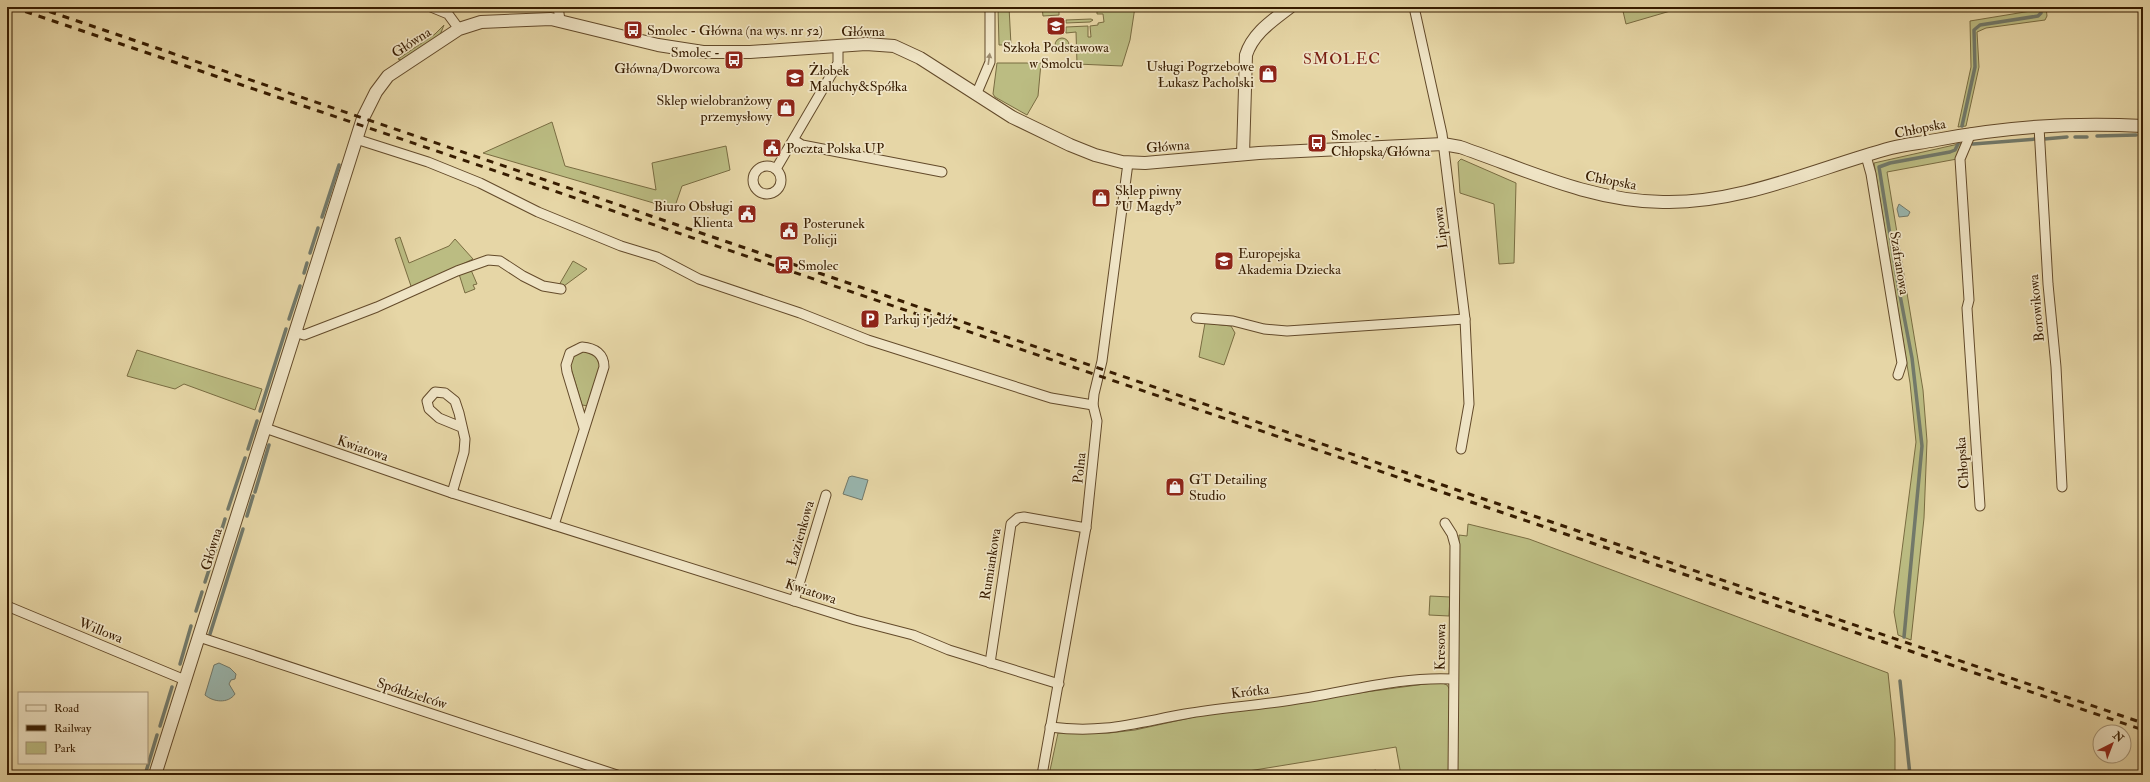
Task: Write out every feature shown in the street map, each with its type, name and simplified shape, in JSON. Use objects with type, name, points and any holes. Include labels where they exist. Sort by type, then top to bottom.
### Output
[{"type":"street","points":[[431,7],[448,14],[459,29]]},
{"type":"street","points":[[558,7],[560,20]]},
{"type":"street","points":[[976,96],[990,62],[990,7]]},
{"type":"street","points":[[1243,154],[1246,55],[1257,34],[1290,7]]},
{"type":"street","name":"Lipowa","points":[[1414,7],[1444,144],[1464,319],[1469,404],[1461,449]]},
{"type":"street","name":"Główna","points":[[156,775],[356,138],[370,102],[388,76],[459,29],[474,23],[488,21],[560,20],[658,45],[696,51],[750,52],[866,44],[886,45],[901,48],[920,58],[976,96],[1012,117],[1051,136],[1095,154],[1128,163],[1145,163],[1243,154]]},
{"type":"street","points":[[776,170],[838,63],[838,46]]},
{"type":"street","name":"Chłopska","points":[[1243,154],[1444,144],[1460,146],[1568,186],[1609,197],[1663,202],[1705,200],[1757,189],[1893,148],[1971,133],[2039,127],[2143,126]]},
{"type":"street","name":"Borowikowa","points":[[2039,127],[2048,284],[2056,367],[2062,487]]},
{"type":"street","name":"Chłopska","points":[[1971,133],[1960,159],[1969,300],[1967,308],[1980,506]]},
{"type":"street","points":[[356,138],[443,168],[545,215],[621,246],[657,257],[699,279],[897,349],[1051,398],[1093,405]]},
{"type":"street","points":[[794,140],[802,145],[942,172]]},
{"type":"street","name":"Szafranowa","points":[[1866,156],[1902,363],[1898,375]]},
{"type":"street","name":"Polna","points":[[1042,775],[1086,528],[1097,420],[1093,405],[1096,381],[1102,361],[1128,163]]},
{"type":"street","points":[[295,332],[304,335],[377,307],[457,271],[488,260],[500,261],[523,276],[543,286],[561,289]]},
{"type":"street","points":[[1196,318],[1233,321],[1264,329],[1287,331],[1464,319]]},
{"type":"street","points":[[554,525],[604,367],[604,362],[596,350],[582,346],[570,353],[566,365],[584,428]]},
{"type":"street","points":[[452,492],[464,452],[465,439],[461,427]]},
{"type":"street","name":"Kwiatowa","points":[[265,428],[554,525],[855,620],[913,635],[949,650],[1059,684]]},
{"type":"street","name":"Łazienkowa","points":[[794,601],[826,495]]},
{"type":"street","name":"Rumiankowa","points":[[990,663],[1010,524],[1018,518],[1024,517],[1086,528]]},
{"type":"street","name":"Kresowa","points":[[1444,523],[1452,534],[1455,545],[1453,775]]},
{"type":"street","name":"Willowa","points":[[7,606],[185,680]]},
{"type":"street","name":"Spółdzielców","points":[[199,637],[617,775]]},
{"type":"street","name":"Krótka","points":[[1050,727],[1075,730],[1101,730],[1186,714],[1285,701],[1420,679],[1453,679]]},
{"type":"green space","points":[[998,7],[1009,7],[1011,45],[999,45]]},
{"type":"green space","points":[[1042,7],[1053,7],[1053,11],[1059,10],[1059,15],[1043,16]]},
{"type":"green space","points":[[1097,7],[1135,7],[1130,40],[1122,66],[1077,64],[1076,32],[1066,33],[1066,27],[1088,26],[1088,37],[1091,37],[1090,26],[1098,25],[1098,23],[1104,22],[1103,14],[1097,14]]},
{"type":"green space","points":[[1622,7],[1684,7],[1626,24]]},
{"type":"green space","points":[[2037,7],[2046,7],[2047,16],[2045,20],[1986,28],[1977,32],[1979,67],[1966,126],[1958,127],[1971,67],[1970,21],[2037,10]]},
{"type":"green space","points":[[1066,20],[1093,20],[1090,22],[1066,23]]},
{"type":"green space","points":[[444,25],[440,35],[401,60],[398,59],[435,34]]},
{"type":"green space","points":[[1062,38],[1067,40],[1069,45],[1067,50],[1062,52],[1057,50],[1055,45],[1057,40]]},
{"type":"green space","points":[[997,63],[1041,63],[1038,96],[1027,115],[995,97],[993,94]]},
{"type":"green space","points":[[552,122],[565,166],[656,190],[652,163],[726,146],[730,170],[682,186],[674,209],[483,153]]},
{"type":"green space","points":[[1963,143],[1957,159],[1887,172],[1923,390],[1927,441],[1924,518],[1911,640],[1898,635],[1894,612],[1916,442],[1910,383],[1874,163]]},
{"type":"green space","points":[[1461,159],[1516,183],[1514,263],[1499,264],[1494,204],[1460,193],[1458,162]]},
{"type":"green space","points":[[400,237],[409,263],[449,246],[455,239],[473,259],[412,289],[395,239]]},
{"type":"green space","points":[[573,261],[587,269],[564,286],[559,285]]},
{"type":"green space","points":[[471,270],[477,284],[473,285],[475,289],[465,293],[459,274]]},
{"type":"green space","points":[[1205,323],[1231,326],[1235,333],[1224,365],[1199,357]]},
{"type":"green space","points":[[137,350],[262,389],[255,410],[184,384],[175,389],[127,376]]},
{"type":"green space","points":[[585,350],[595,355],[600,365],[588,406],[582,405],[570,365],[574,354]]},
{"type":"green space","points":[[1468,524],[1529,539],[1888,673],[1895,739],[1895,775],[1457,775],[1459,535],[1467,536]]},
{"type":"green space","points":[[1430,596],[1450,597],[1449,616],[1429,615]]},
{"type":"green space","points":[[1440,682],[1447,685],[1450,690],[1449,775],[1401,775],[1396,747],[1224,775],[1049,775],[1058,733],[1109,733],[1135,730],[1217,712]]},
{"type":"green space","points":[[1376,770],[1377,775],[1354,775],[1354,774]]},
{"type":"water","points":[[1899,204],[1910,212],[1908,216],[1899,217],[1897,209]]},
{"type":"water","points":[[852,476],[868,480],[862,500],[843,494],[849,477]]},
{"type":"water","points":[[219,663],[230,668],[236,674],[235,679],[231,680],[229,684],[235,694],[225,701],[212,699],[205,695],[214,665]]},
{"type":"waterway","points":[[1962,126],[1975,67],[1974,30],[1980,25],[2038,16],[2041,13],[2041,7]]},
{"type":"waterway","points":[[2097,136],[2136,135]]},
{"type":"waterway","points":[[2044,139],[2067,137]]},
{"type":"waterway","points":[[2075,137],[2087,137]]},
{"type":"waterway","points":[[1973,144],[2036,139]]},
{"type":"waterway","points":[[1904,637],[1922,446],[1912,358],[1899,290],[1879,167],[1890,163],[1950,152],[1955,150],[1958,144]]},
{"type":"waterway","points":[[322,217],[339,165]]},
{"type":"waterway","points":[[310,253],[318,228]]},
{"type":"waterway","points":[[304,273],[307,263]]},
{"type":"waterway","points":[[289,319],[300,286]]},
{"type":"waterway","points":[[260,411],[286,329]]},
{"type":"waterway","points":[[248,449],[257,421]]},
{"type":"waterway","points":[[255,492],[269,445]]},
{"type":"waterway","points":[[228,509],[245,458]]},
{"type":"waterway","points":[[247,516],[253,496]]},
{"type":"waterway","points":[[221,532],[225,519]]},
{"type":"waterway","points":[[210,634],[243,529]]},
{"type":"waterway","points":[[205,582],[218,542]]},
{"type":"waterway","points":[[196,611],[202,592]]},
{"type":"waterway","points":[[180,664],[191,626]]},
{"type":"waterway","points":[[1900,681],[1910,775]]},
{"type":"waterway","points":[[160,726],[172,687]]},
{"type":"waterway","points":[[145,775],[157,735]]},
{"type":"railway","points":[[12,7],[2143,730]]},
{"type":"railway","points":[[36,7],[2143,723]]},
{"type":"place","name":"Szkoła Podstawowa w Smolcu","points":[[1056,26]]},
{"type":"place","name":"Smolec - Główna (na wys. nr 52)","points":[[633,30]]},
{"type":"place","name":"Smolec - Główna/Dworcowa","points":[[734,60]]},
{"type":"place","name":"Usługi Pogrzebowe Łukasz Pacholski","points":[[1268,74]]},
{"type":"place","name":"Żłobek Maluchy&Spółka","points":[[795,78]]},
{"type":"place","name":"Sklep wielobranżowy przemysłowy","points":[[786,108]]},
{"type":"place","name":"Smolec - Chłopska/Główna","points":[[1317,143]]},
{"type":"place","name":"Poczta Polska UP","points":[[772,148]]},
{"type":"place","name":"Sklep piwny \"U Magdy\"","points":[[1101,198]]},
{"type":"place","name":"Biuro Obsługi Klienta","points":[[747,214]]},
{"type":"place","name":"Posterunek Policji","points":[[789,231]]},
{"type":"place","name":"Europejska Akademia Dziecka","points":[[1224,261]]},
{"type":"place","name":"Smolec","points":[[784,265]]},
{"type":"place","name":"Parkuj i jedź","points":[[870,319]]},
{"type":"place","name":"GT Detailing Studio","points":[[1175,487]]},
{"type":"district","name":"SMOLEC","points":[[1342,58]]}]
